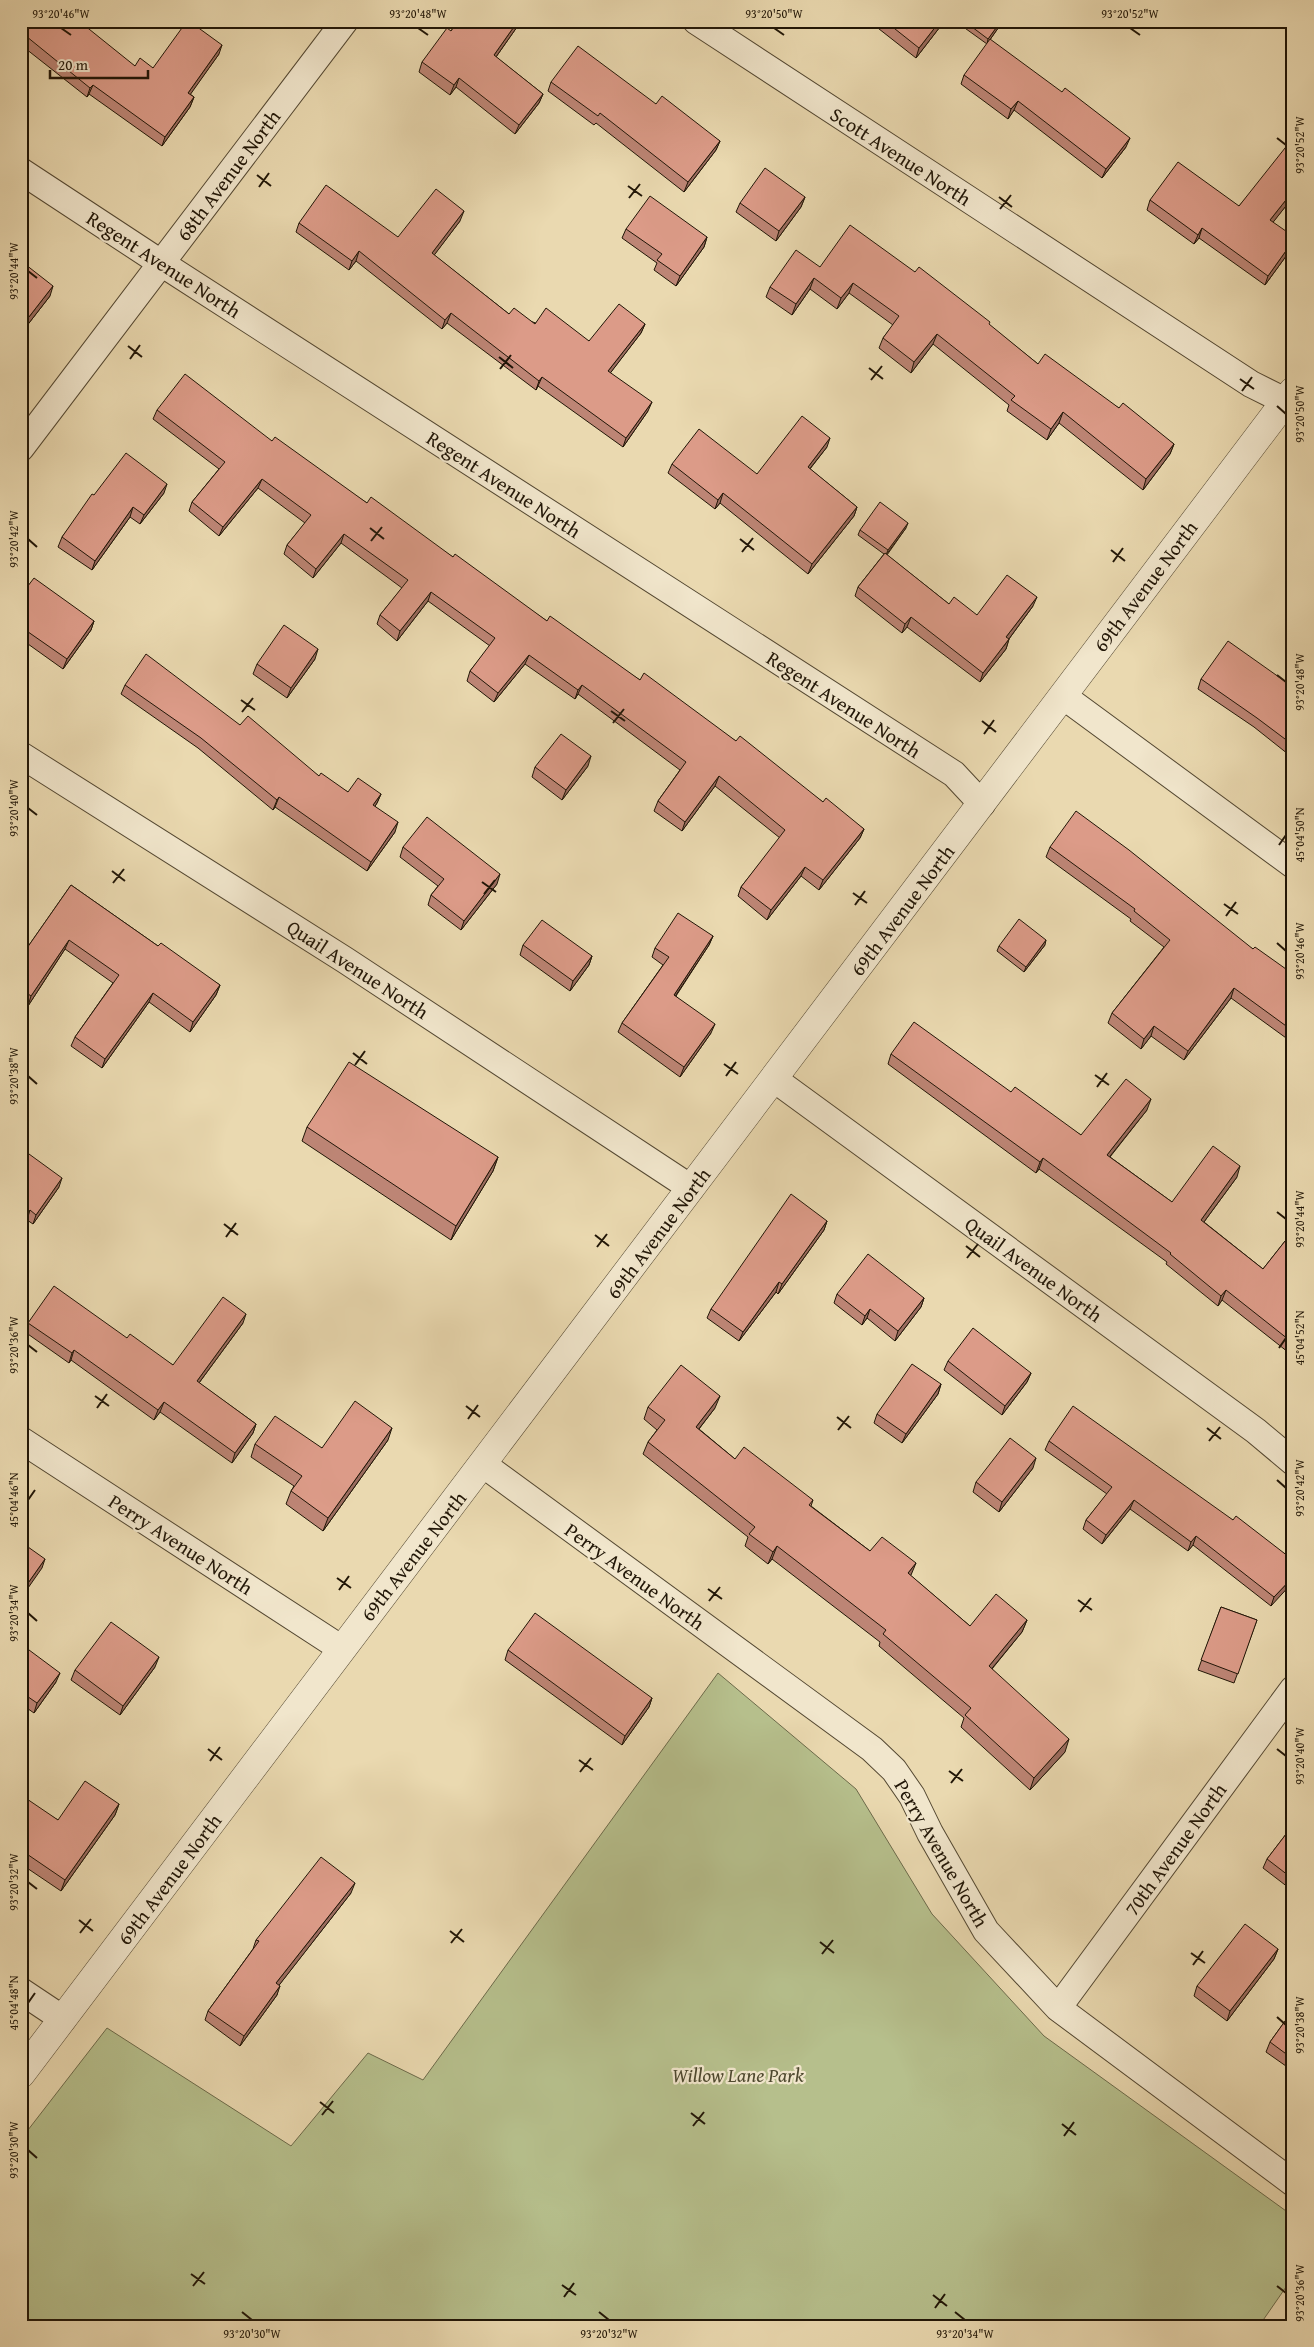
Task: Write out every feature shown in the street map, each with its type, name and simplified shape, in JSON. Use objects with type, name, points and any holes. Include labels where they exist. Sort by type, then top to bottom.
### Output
[{"type":"street","name":"68th Avenue North","points":[[21,448],[344,21]]},
{"type":"street","name":"Scott Avenue North","points":[[696,21],[1251,384],[1289,396]]},
{"type":"street","name":"Regent Avenue North","points":[[21,170],[161,263],[954,774],[982,804]]},
{"type":"street","name":"69th Avenue North","points":[[21,2074],[342,1649],[484,1465],[1289,396]]},
{"type":"street","points":[[1063,696],[1293,865]]},
{"type":"street","name":"Quail Avenue North","points":[[21,755],[345,960],[692,1188]]},
{"type":"street","name":"Quail Avenue North","points":[[774,1079],[1256,1431],[1293,1462]]},
{"type":"street","name":"Perry Avenue North","points":[[21,1440],[342,1649]]},
{"type":"street","name":"Perry Avenue North","points":[[484,1465],[872,1749],[894,1770],[912,1796],[930,1833],[986,1931],[1058,2008],[1293,2183]]},
{"type":"street","name":"70th Avenue North","points":[[1058,2008],[1293,1689]]},
{"type":"street","points":[[21,1991],[63,2018]]},
{"type":"green space","name":"Willow Lane Park","points":[[718,1673],[856,1789],[932,1914],[1044,2036],[1293,2216],[1293,2277],[1259,2326],[21,2326],[21,2139],[107,2028],[291,2146],[368,2053],[423,2080]]},
{"type":"building","points":[[21,21],[79,21],[135,66],[140,58],[153,68],[187,21],[222,45],[188,93],[194,97],[165,137],[93,85],[90,88],[21,32]]},
{"type":"building","points":[[458,21],[518,21],[494,55],[543,94],[519,125],[459,78],[454,85],[422,62],[447,28],[451,31]]},
{"type":"building","points":[[885,21],[940,21],[919,48]]},
{"type":"building","points":[[964,21],[1001,21],[988,39]]},
{"type":"building","points":[[990,39],[1062,92],[1065,88],[1130,138],[1106,169],[1018,101],[1011,109],[964,75]]},
{"type":"building","points":[[578,46],[656,104],[662,96],[720,141],[688,182],[600,113],[598,116],[551,82]]},
{"type":"building","points":[[1289,143],[1293,146],[1293,191],[1270,220],[1293,236],[1293,241],[1268,276],[1202,228],[1198,235],[1150,200],[1178,162],[1239,206]]},
{"type":"building","points":[[765,168],[805,197],[779,231],[740,203]]},
{"type":"building","points":[[326,185],[398,237],[436,189],[464,211],[432,253],[509,314],[514,308],[535,324],[546,308],[589,341],[619,304],[645,324],[608,371],[652,402],[626,438],[542,377],[539,381],[451,313],[445,320],[359,251],[352,261],[299,223]]},
{"type":"building","points":[[650,196],[707,237],[680,276],[657,260],[662,254],[626,229]]},
{"type":"building","points":[[850,225],[915,272],[919,267],[990,322],[989,324],[1038,364],[1045,354],[1119,408],[1123,403],[1174,444],[1146,479],[1063,412],[1051,429],[1011,400],[1015,396],[937,334],[914,362],[883,338],[899,316],[853,283],[841,298],[814,278],[796,304],[770,287],[796,250],[820,267]]},
{"type":"building","points":[[21,261],[53,286],[25,322],[21,319]]},
{"type":"building","points":[[185,374],[272,441],[275,437],[367,503],[371,497],[453,557],[455,554],[547,621],[550,616],[640,680],[644,673],[736,741],[740,736],[823,802],[826,798],[864,829],[823,880],[805,867],[771,910],[741,887],[785,830],[719,776],[685,822],[658,801],[686,762],[582,685],[578,690],[529,655],[498,693],[470,671],[495,638],[431,592],[400,631],[380,615],[408,580],[344,534],[316,569],[287,545],[311,515],[262,479],[223,527],[192,502],[225,462],[157,410]]},
{"type":"building","points":[[802,416],[830,438],[808,467],[857,507],[812,564],[723,493],[718,500],[672,464],[699,429],[757,474]]},
{"type":"building","points":[[126,453],[167,484],[144,515],[133,507],[95,561],[62,537],[92,494],[94,495]]},
{"type":"building","points":[[880,502],[908,523],[888,550],[860,530]]},
{"type":"building","points":[[885,553],[949,604],[954,597],[977,615],[1007,575],[1037,597],[1006,637],[1009,639],[983,673],[911,617],[905,624],[858,587]]},
{"type":"building","points":[[34,578],[94,621],[67,659],[21,627],[21,595]]},
{"type":"building","points":[[284,625],[318,649],[291,688],[257,664]]},
{"type":"building","points":[[1228,641],[1293,687],[1293,745],[1201,679]]},
{"type":"building","points":[[146,654],[240,725],[248,716],[319,776],[321,773],[348,792],[358,778],[381,794],[373,805],[398,822],[371,862],[279,797],[277,800],[201,738],[125,685]]},
{"type":"building","points":[[561,734],[591,756],[566,790],[535,767]]},
{"type":"building","points":[[1076,811],[1129,850],[1253,949],[1255,947],[1293,974],[1293,1031],[1234,988],[1188,1051],[1154,1026],[1144,1039],[1112,1013],[1170,940],[1134,911],[1135,909],[1050,847]]},
{"type":"building","points":[[427,817],[500,874],[464,921],[431,895],[444,879],[403,847]]},
{"type":"building","points":[[21,856],[26,860],[21,867]]},
{"type":"building","points":[[71,885],[158,946],[161,943],[220,985],[193,1022],[153,993],[105,1059],[75,1037],[119,975],[69,940],[31,996],[21,989],[21,944],[27,948]]},
{"type":"building","points":[[678,913],[713,936],[674,995],[715,1024],[684,1067],[622,1023],[669,957],[655,948]]},
{"type":"building","points":[[1019,919],[1046,940],[1026,967],[999,946]]},
{"type":"building","points":[[542,920],[592,956],[573,981],[523,945]]},
{"type":"building","points":[[914,1022],[1011,1092],[1015,1087],[1081,1135],[1126,1079],[1151,1099],[1107,1155],[1172,1202],[1213,1146],[1240,1166],[1201,1220],[1263,1269],[1293,1231],[1293,1343],[1226,1290],[1221,1296],[1171,1253],[1043,1158],[1040,1162],[891,1054]]},
{"type":"building","points":[[349,1062],[498,1157],[456,1226],[307,1127]]},
{"type":"building","points":[[29,1154],[62,1178],[36,1215],[30,1210],[21,1223],[21,1165]]},
{"type":"building","points":[[791,1194],[827,1221],[782,1284],[779,1282],[743,1332],[711,1309]]},
{"type":"building","points":[[868,1254],[924,1298],[898,1331],[870,1309],[865,1316],[837,1294]]},
{"type":"building","points":[[54,1286],[127,1338],[130,1334],[173,1365],[223,1297],[246,1314],[197,1381],[256,1424],[235,1453],[164,1402],[158,1410],[74,1350],[72,1353],[28,1323]]},
{"type":"building","points":[[973,1328],[1031,1373],[1005,1406],[948,1361]]},
{"type":"building","points":[[912,1364],[941,1384],[906,1434],[877,1414]]},
{"type":"building","points":[[681,1365],[720,1396],[696,1427],[735,1459],[744,1447],[813,1500],[809,1505],[870,1551],[882,1537],[916,1563],[908,1573],[970,1626],[996,1594],[1027,1620],[989,1666],[1069,1739],[1034,1778],[965,1715],[971,1708],[883,1634],[886,1630],[777,1546],[773,1552],[749,1534],[755,1527],[648,1442],[665,1420],[648,1407]]},
{"type":"building","points":[[355,1401],[392,1428],[328,1518],[291,1491],[302,1476],[255,1444],[275,1416],[322,1448]]},
{"type":"building","points":[[1073,1406],[1233,1520],[1236,1516],[1293,1560],[1293,1577],[1274,1597],[1196,1536],[1191,1542],[1134,1500],[1106,1535],[1086,1520],[1112,1487],[1049,1441]]},
{"type":"building","points":[[1010,1438],[1036,1458],[1002,1502],[976,1482]]},
{"type":"building","points":[[21,1542],[45,1559],[21,1593]]},
{"type":"building","points":[[1221,1607],[1257,1620],[1238,1674],[1201,1660]]},
{"type":"building","points":[[535,1613],[652,1698],[625,1736],[508,1650]]},
{"type":"building","points":[[111,1622],[159,1657],[123,1706],[75,1670]]},
{"type":"building","points":[[21,1644],[60,1673],[37,1703],[21,1692]]},
{"type":"building","points":[[85,1781],[119,1804],[65,1880],[21,1850],[21,1798],[26,1801],[27,1799],[58,1820]]},
{"type":"building","points":[[1293,1825],[1293,1879],[1267,1859]]},
{"type":"building","points":[[321,1857],[355,1883],[276,1983],[280,1986],[244,2036],[208,2011],[259,1941],[256,1940]]},
{"type":"building","points":[[1245,1924],[1278,1949],[1230,2011],[1197,1986]]},
{"type":"building","points":[[1293,2010],[1293,2059],[1270,2042]]}]
